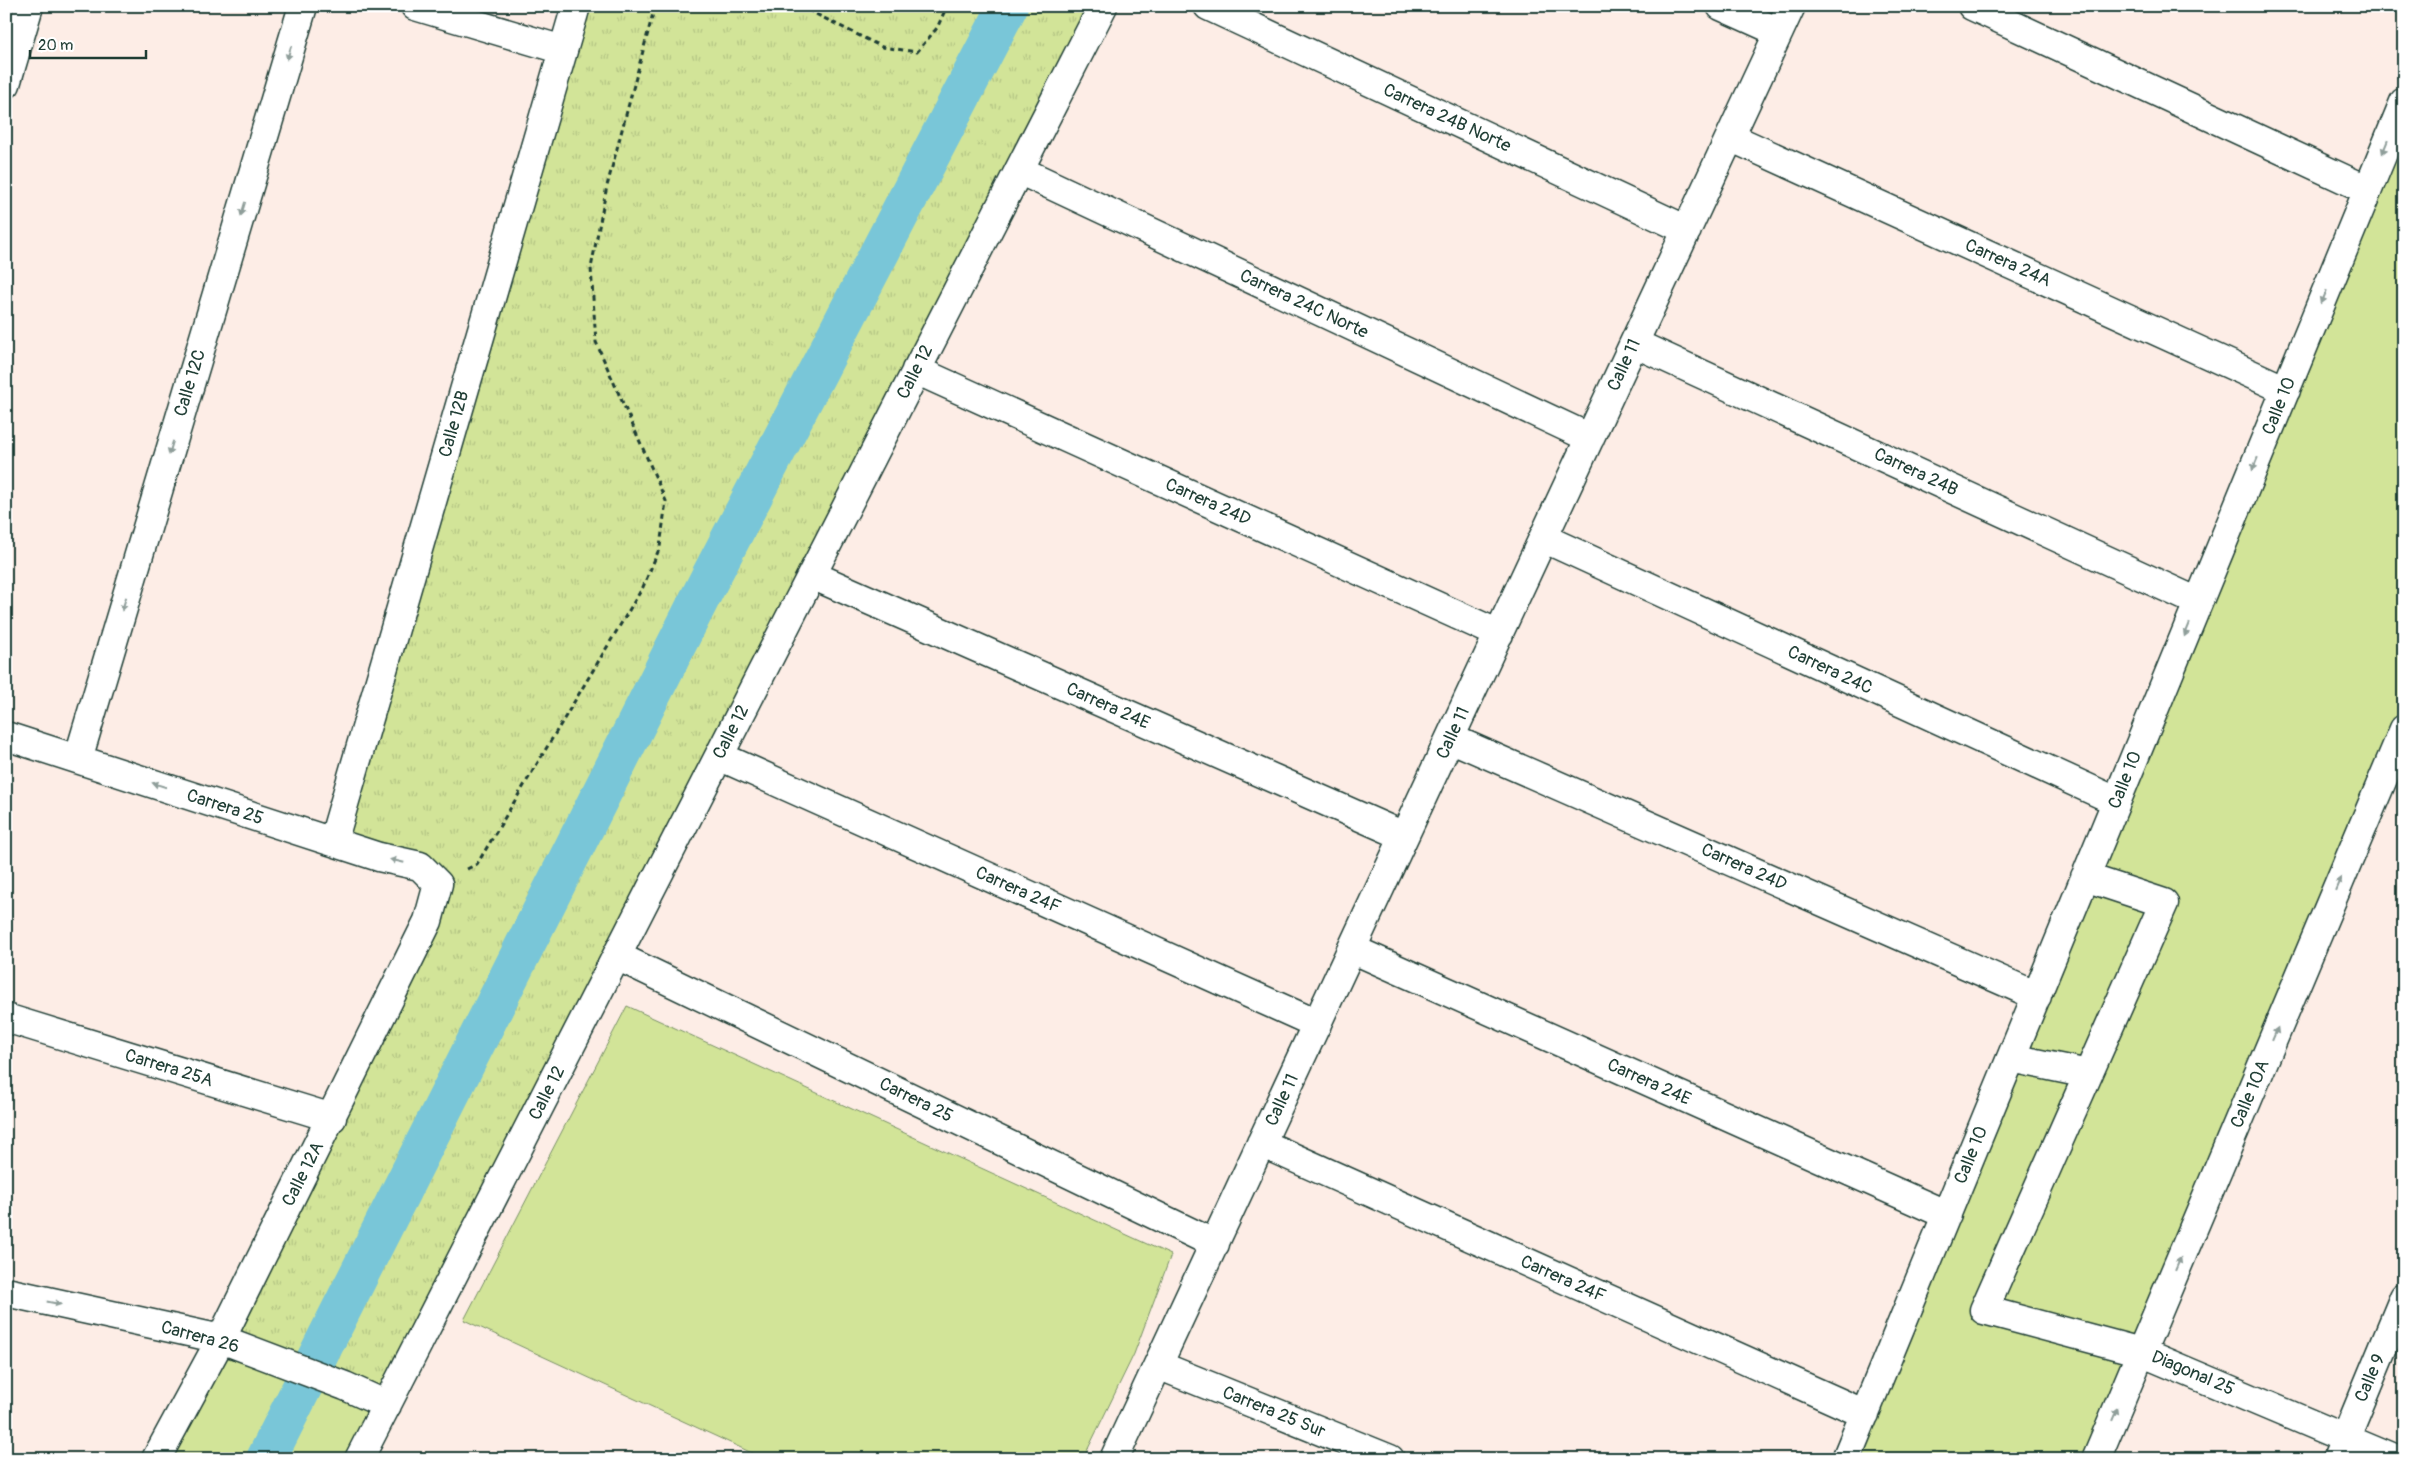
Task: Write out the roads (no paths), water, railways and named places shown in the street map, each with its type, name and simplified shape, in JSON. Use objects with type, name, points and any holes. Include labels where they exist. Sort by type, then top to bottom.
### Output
[{"type":"street","points":[[6,84],[29,6]]},
{"type":"street","name":"Calle 12C","points":[[78,759],[303,6]]},
{"type":"street","points":[[415,6],[563,50]]},
{"type":"street","name":"Calle 12B","points":[[333,842],[576,6]]},
{"type":"street","name":"Calle 12","points":[[359,1459],[1103,6]]},
{"type":"street","name":"Carrera 24B Norte","points":[[1208,6],[1687,230]]},
{"type":"street","points":[[1721,6],[1779,32]]},
{"type":"street","name":"Calle 11","points":[[1114,1459],[1791,6]]},
{"type":"street","points":[[1972,6],[2368,190]]},
{"type":"street","name":"Calle 10","points":[[1846,1459],[2404,102]]},
{"type":"street","name":"Carrera 24A","points":[[1730,137],[2286,390]]},
{"type":"street","name":"Carrera 24C Norte","points":[[1019,170],[1590,438]]},
{"type":"street","name":"Carrera 24B","points":[[1634,343],[2198,602]]},
{"type":"street","name":"Carrera 24D","points":[[916,370],[1499,634]]},
{"type":"street","name":"Carrera 24C","points":[[1543,538],[2116,801]]},
{"type":"street","name":"Carrera 24E","points":[[812,575],[1404,836]]},
{"type":"street","name":"Calle 10A","points":[[2096,1459],[2404,729]]},
{"type":"street","name":"Carrera 25","points":[[6,736],[379,857],[420,866],[438,884]]},
{"type":"street","name":"Carrera 24D","points":[[1450,738],[2037,996]]},
{"type":"street","name":"Carrera 24F","points":[[718,756],[1317,1024]]},
{"type":"street","points":[[2011,1058],[2088,1074],[2164,903],[2085,877]]},
{"type":"street","name":"Calle 12A","points":[[156,1459],[221,1339],[332,1118],[428,921],[438,884]]},
{"type":"street","name":"Carrera 24E","points":[[1352,949],[1947,1215]]},
{"type":"street","name":"Carrera 25","points":[[617,956],[1214,1244]]},
{"type":"street","name":"Carrera 25A","points":[[6,1018],[332,1118]]},
{"type":"street","name":"Diagonal 25","points":[[2088,1074],[1984,1310],[2141,1352],[2341,1448],[2394,1459]]},
{"type":"street","name":"Carrera 24F","points":[[1261,1144],[1865,1414]]},
{"type":"street","name":"Carrera 26","points":[[6,1292],[221,1339],[345,1386],[387,1405]]},
{"type":"street","name":"Calle 9","points":[[2341,1448],[2404,1297]]},
{"type":"street","name":"Carrera 25 Sur","points":[[1158,1365],[1390,1459]]},
{"type":"waterway","points":[[266,1459],[709,580],[1008,6]]}]
